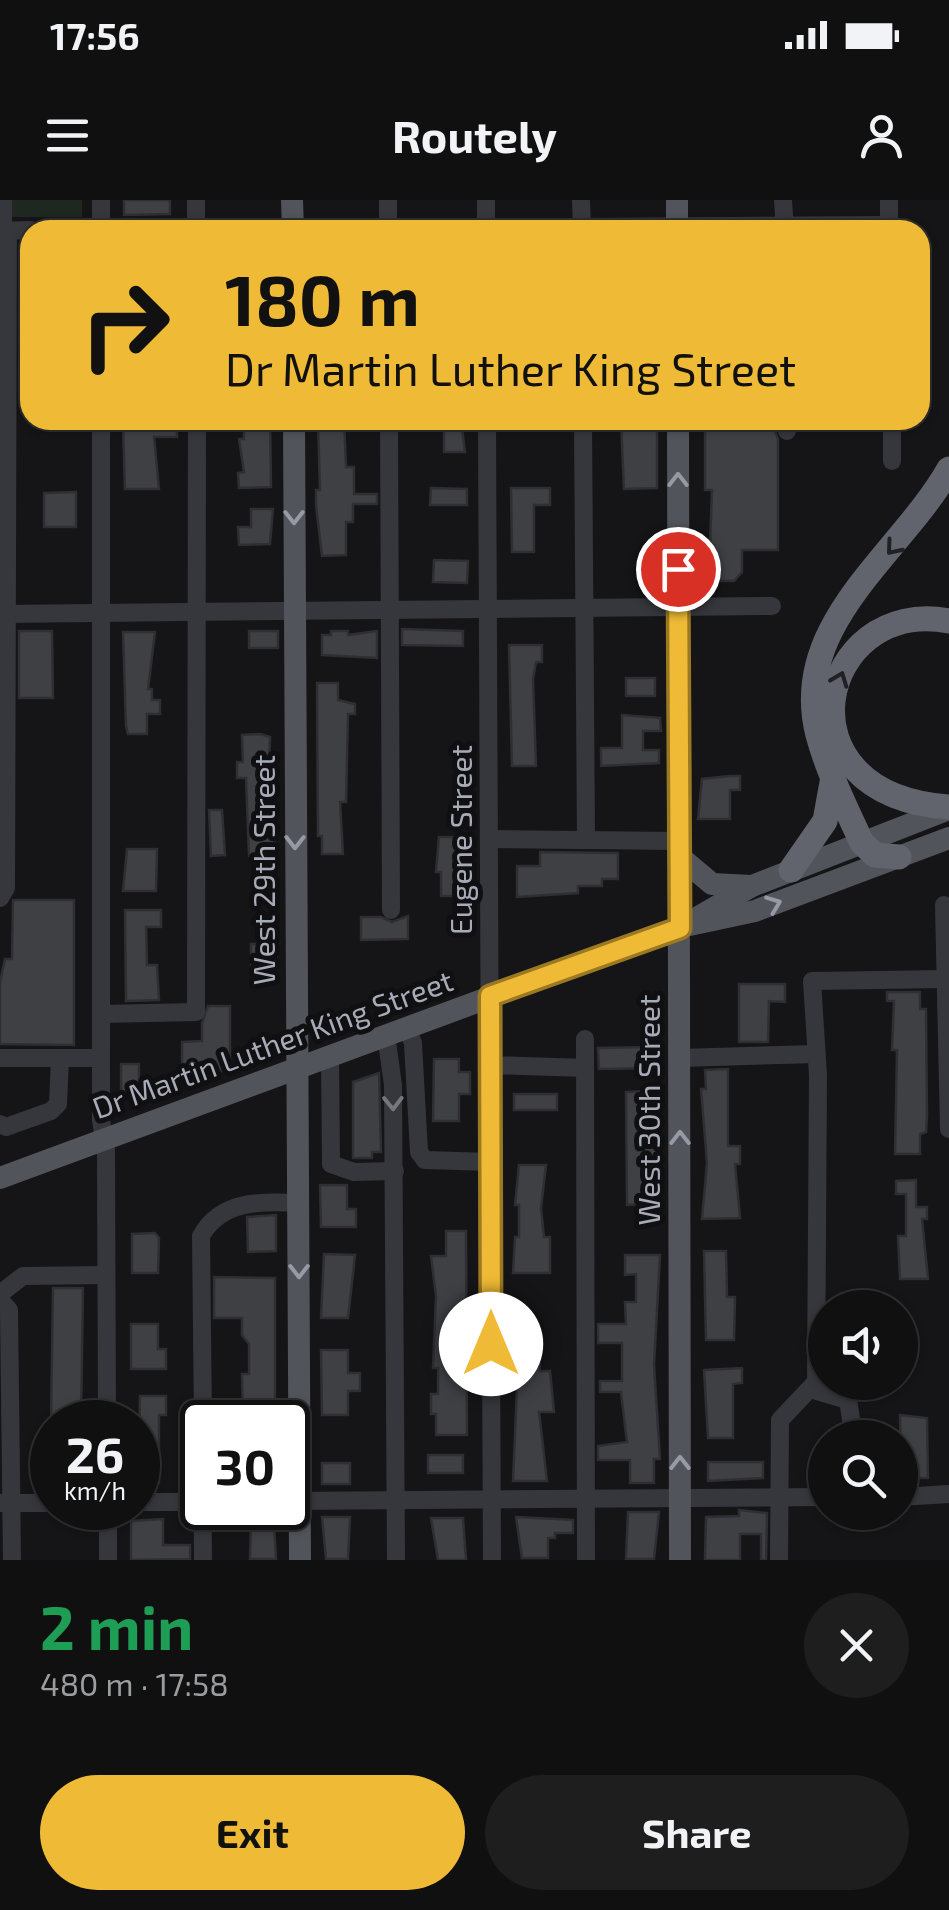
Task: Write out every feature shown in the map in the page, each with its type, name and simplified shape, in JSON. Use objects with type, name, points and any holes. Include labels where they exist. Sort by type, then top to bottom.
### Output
[{"type":"highway","points":[[899,857],[875,855],[862,842],[818,735],[814,699],[822,645],[842,609],[913,524],[949,469]]},
{"type":"highway","points":[[949,620],[903,621],[862,644],[842,672],[834,718],[848,762],[875,788],[903,801],[949,808]]},
{"type":"highway","points":[[791,870],[824,820],[833,778]]},
{"type":"main road","name":"West 29th Street","points":[[294,430],[295,1400]]},
{"type":"main road","name":"West 30th Street","points":[[678,430],[680,1560]]},
{"type":"main road","name":"Dr Martin Luther King Street","points":[[680,928],[752,886],[949,808]]},
{"type":"main road","name":"Dr Martin Luther King Street","points":[[0,1178],[490,996],[680,928],[755,912],[949,838]]},
{"type":"main road","points":[[680,849],[712,884],[752,886]]},
{"type":"main road","name":"West 29th Street","points":[[297,1530],[300,1560]]},
{"type":"street","points":[[0,898],[6,888],[2,200]]},
{"type":"street","points":[[102,430],[101,1058],[107,1400]]},
{"type":"street","points":[[101,1014],[196,1012],[197,430]]},
{"type":"street","points":[[390,430],[391,910]]},
{"type":"street","name":"Eugene Street","points":[[487,430],[492,1560]]},
{"type":"street","points":[[582,430],[586,840]]},
{"type":"street","points":[[892,430],[892,461]]},
{"type":"street","points":[[3,614],[583,611],[772,606]]},
{"type":"street","points":[[489,839],[586,840],[680,849]]},
{"type":"street","points":[[944,905],[949,1129]]},
{"type":"street","points":[[816,1290],[816,1054],[812,981],[946,979]]},
{"type":"street","points":[[397,1031],[414,1070],[419,1152],[425,1160],[491,1162]]},
{"type":"street","points":[[396,1560],[393,1085],[397,1031]]},
{"type":"street","points":[[585,1039],[586,1560]]},
{"type":"street","points":[[680,1058],[816,1054]]},
{"type":"street","points":[[330,1056],[330,1164]]},
{"type":"street","points":[[0,1058],[101,1058]]},
{"type":"street","points":[[0,1124],[6,1127],[58,1104],[60,1058]]},
{"type":"street","points":[[490,1065],[585,1068]]},
{"type":"street","points":[[298,1160],[354,1172],[395,1172]]},
{"type":"street","points":[[203,1400],[201,1236],[209,1223],[233,1207],[298,1204]]},
{"type":"street","points":[[12,1560],[6,1503],[9,1310],[0,1297],[23,1276],[106,1275]]},
{"type":"street","points":[[779,1560],[782,1414],[808,1394]]},
{"type":"street","points":[[918,1496],[949,1494]]},
{"type":"street","points":[[310,1501],[808,1498]]},
{"type":"street","points":[[108,1530],[108,1560]]},
{"type":"street","points":[[202,1530],[203,1560]]},
{"type":"shaded area","points":[[5,200],[82,200],[82,217],[5,217]]},
{"type":"building","points":[[124,200],[170,200],[170,214],[124,215]]},
{"type":"building","points":[[123,430],[177,430],[177,437],[154,437],[159,489],[125,489]]},
{"type":"building","points":[[244,430],[270,430],[271,487],[239,488],[238,473],[244,472],[239,439],[244,439]]},
{"type":"building","points":[[318,430],[344,430],[346,467],[354,467],[354,494],[377,494],[377,504],[353,504],[353,522],[346,522],[346,555],[322,556],[316,505],[316,490],[320,490]]},
{"type":"building","points":[[444,430],[462,430],[465,452],[444,452]]},
{"type":"building","points":[[621,430],[657,430],[657,488],[624,489]]},
{"type":"building","points":[[705,430],[774,430],[778,439],[778,550],[742,550],[742,572],[734,581],[718,581],[709,572],[712,490],[705,490]]},
{"type":"building","points":[[431,488],[467,489],[467,505],[430,505]]},
{"type":"building","points":[[511,488],[550,488],[550,505],[534,505],[534,552],[512,552]]},
{"type":"building","points":[[76,492],[76,527],[44,527],[44,493]]},
{"type":"building","points":[[251,509],[273,509],[270,544],[239,545],[238,527],[251,527]]},
{"type":"building","points":[[434,560],[468,561],[467,583],[433,582]]},
{"type":"building","points":[[402,629],[463,631],[463,646],[402,645]]},
{"type":"building","points":[[19,631],[52,631],[53,698],[19,698]]},
{"type":"building","points":[[249,631],[278,631],[278,648],[249,648]]},
{"type":"building","points":[[331,631],[348,631],[348,635],[377,631],[377,658],[322,655],[322,635],[331,635]]},
{"type":"building","points":[[123,632],[155,632],[148,689],[152,689],[152,700],[160,700],[160,714],[147,714],[147,734],[128,734],[126,726]]},
{"type":"building","points":[[509,645],[542,645],[542,662],[536,662],[533,679],[536,766],[512,766]]},
{"type":"building","points":[[626,678],[655,678],[655,696],[626,696]]},
{"type":"building","points":[[317,683],[338,683],[338,700],[355,704],[355,714],[348,714],[346,802],[340,802],[343,854],[322,854],[322,836],[318,836]]},
{"type":"building","points":[[622,715],[660,718],[661,731],[643,731],[643,750],[659,750],[659,763],[601,766],[601,748],[622,748]]},
{"type":"building","points":[[242,735],[270,737],[267,806],[274,806],[275,856],[249,856],[246,778],[237,778],[237,762],[243,762]]},
{"type":"building","points":[[740,776],[740,790],[730,790],[730,819],[698,819],[702,779]]},
{"type":"building","points":[[209,810],[222,810],[225,855],[211,856]]},
{"type":"building","points":[[439,837],[464,837],[464,896],[441,896],[441,872],[436,872]]},
{"type":"building","points":[[127,849],[157,849],[156,891],[123,891]]},
{"type":"building","points":[[540,852],[618,853],[618,879],[602,879],[602,886],[578,886],[578,893],[517,897],[517,866],[540,866]]},
{"type":"building","points":[[13,900],[74,900],[74,1045],[0,1044],[0,982],[5,959],[12,959]]},
{"type":"building","points":[[125,910],[161,910],[161,927],[146,927],[147,965],[157,965],[159,1000],[126,1001]]},
{"type":"building","points":[[408,916],[408,939],[361,940],[361,917],[381,917],[392,922]]},
{"type":"building","points":[[251,944],[279,944],[275,969],[251,969]]},
{"type":"building","points":[[739,984],[785,984],[785,1002],[769,1001],[768,1042],[739,1042]]},
{"type":"building","points":[[887,992],[920,992],[920,1009],[926,1009],[927,1116],[926,1132],[920,1134],[920,1154],[895,1154],[897,1050],[892,1050],[894,1001],[887,1001]]},
{"type":"building","points":[[208,1006],[230,1006],[230,1070],[182,1075],[182,1042],[202,1041],[202,1023]]},
{"type":"building","points":[[654,1047],[655,1068],[599,1069],[598,1048]]},
{"type":"building","points":[[434,1059],[459,1059],[459,1072],[470,1072],[470,1094],[459,1094],[459,1121],[433,1121]]},
{"type":"building","points":[[121,1064],[139,1064],[139,1095],[121,1095]]},
{"type":"building","points":[[728,1069],[728,1146],[740,1146],[740,1164],[735,1164],[740,1218],[702,1219],[707,1163],[701,1089],[706,1089],[705,1070]]},
{"type":"building","points":[[379,1073],[381,1152],[372,1152],[372,1158],[353,1158],[353,1082]]},
{"type":"building","points":[[626,1092],[659,1094],[659,1203],[627,1205]]},
{"type":"building","points":[[514,1094],[557,1094],[557,1110],[514,1110]]},
{"type":"building","points":[[519,1165],[546,1165],[541,1208],[544,1237],[550,1237],[550,1273],[513,1273],[515,1237],[519,1237],[519,1205],[515,1205]]},
{"type":"building","points":[[916,1180],[916,1207],[927,1207],[927,1219],[922,1219],[928,1279],[900,1279],[898,1236],[906,1236],[906,1194],[896,1194],[896,1181]]},
{"type":"building","points":[[320,1185],[347,1185],[347,1209],[356,1209],[356,1227],[321,1227]]},
{"type":"building","points":[[276,1215],[276,1251],[248,1252],[247,1217]]},
{"type":"building","points":[[446,1231],[466,1231],[467,1435],[436,1435],[436,1414],[431,1414],[431,1394],[438,1394],[438,1368],[433,1368],[436,1296],[431,1256],[446,1256]]},
{"type":"building","points":[[155,1233],[159,1238],[158,1273],[132,1273],[132,1234]]},
{"type":"building","points":[[704,1251],[726,1251],[727,1297],[735,1297],[734,1340],[706,1340]]},
{"type":"building","points":[[324,1254],[355,1255],[348,1318],[321,1318]]},
{"type":"building","points":[[625,1255],[660,1255],[654,1365],[660,1459],[654,1459],[654,1483],[630,1483],[630,1460],[598,1460],[598,1446],[627,1442],[621,1392],[600,1392],[600,1381],[622,1381],[622,1343],[598,1343],[598,1324],[626,1324],[625,1302],[636,1302],[636,1274],[625,1275]]},
{"type":"building","points":[[214,1277],[275,1278],[275,1400],[243,1400],[242,1374],[249,1374],[249,1344],[242,1335],[242,1318],[214,1318]]},
{"type":"building","points":[[53,1288],[83,1288],[81,1400],[51,1400]]},
{"type":"building","points":[[512,1323],[538,1323],[540,1371],[550,1371],[554,1412],[539,1412],[547,1481],[513,1481],[517,1388]]},
{"type":"building","points":[[131,1324],[158,1324],[158,1349],[166,1349],[166,1369],[131,1369]]},
{"type":"building","points":[[321,1350],[348,1350],[348,1373],[360,1373],[360,1391],[348,1391],[348,1415],[322,1415]]},
{"type":"building","points":[[742,1368],[742,1383],[733,1384],[733,1438],[708,1438],[704,1370]]},
{"type":"building","points":[[140,1396],[166,1396],[166,1415],[160,1415],[160,1400],[140,1400]]},
{"type":"building","points":[[900,1415],[927,1418],[928,1478],[918,1478],[918,1420],[900,1420]]},
{"type":"building","points":[[428,1455],[463,1455],[463,1473],[428,1473]]},
{"type":"building","points":[[708,1462],[763,1462],[763,1478],[708,1481]]},
{"type":"building","points":[[322,1463],[350,1463],[350,1484],[322,1484]]},
{"type":"building","points":[[739,1510],[767,1513],[766,1560],[761,1560],[761,1534],[740,1534],[740,1560],[705,1560],[706,1517],[739,1516]]},
{"type":"building","points":[[628,1512],[659,1512],[654,1559],[626,1559]]},
{"type":"building","points":[[322,1517],[350,1517],[348,1559],[326,1559]]},
{"type":"building","points":[[516,1517],[573,1520],[573,1533],[555,1533],[555,1538],[548,1538],[548,1558],[522,1558]]},
{"type":"building","points":[[431,1518],[463,1518],[466,1560],[438,1560]]},
{"type":"building","points":[[163,1519],[163,1545],[190,1545],[190,1559],[131,1560],[131,1530],[160,1530]]},
{"type":"building","points":[[251,1530],[274,1530],[276,1559],[250,1559]]},
{"type":"route","points":[[491,1344],[490,996],[680,928],[678,569]]}]
